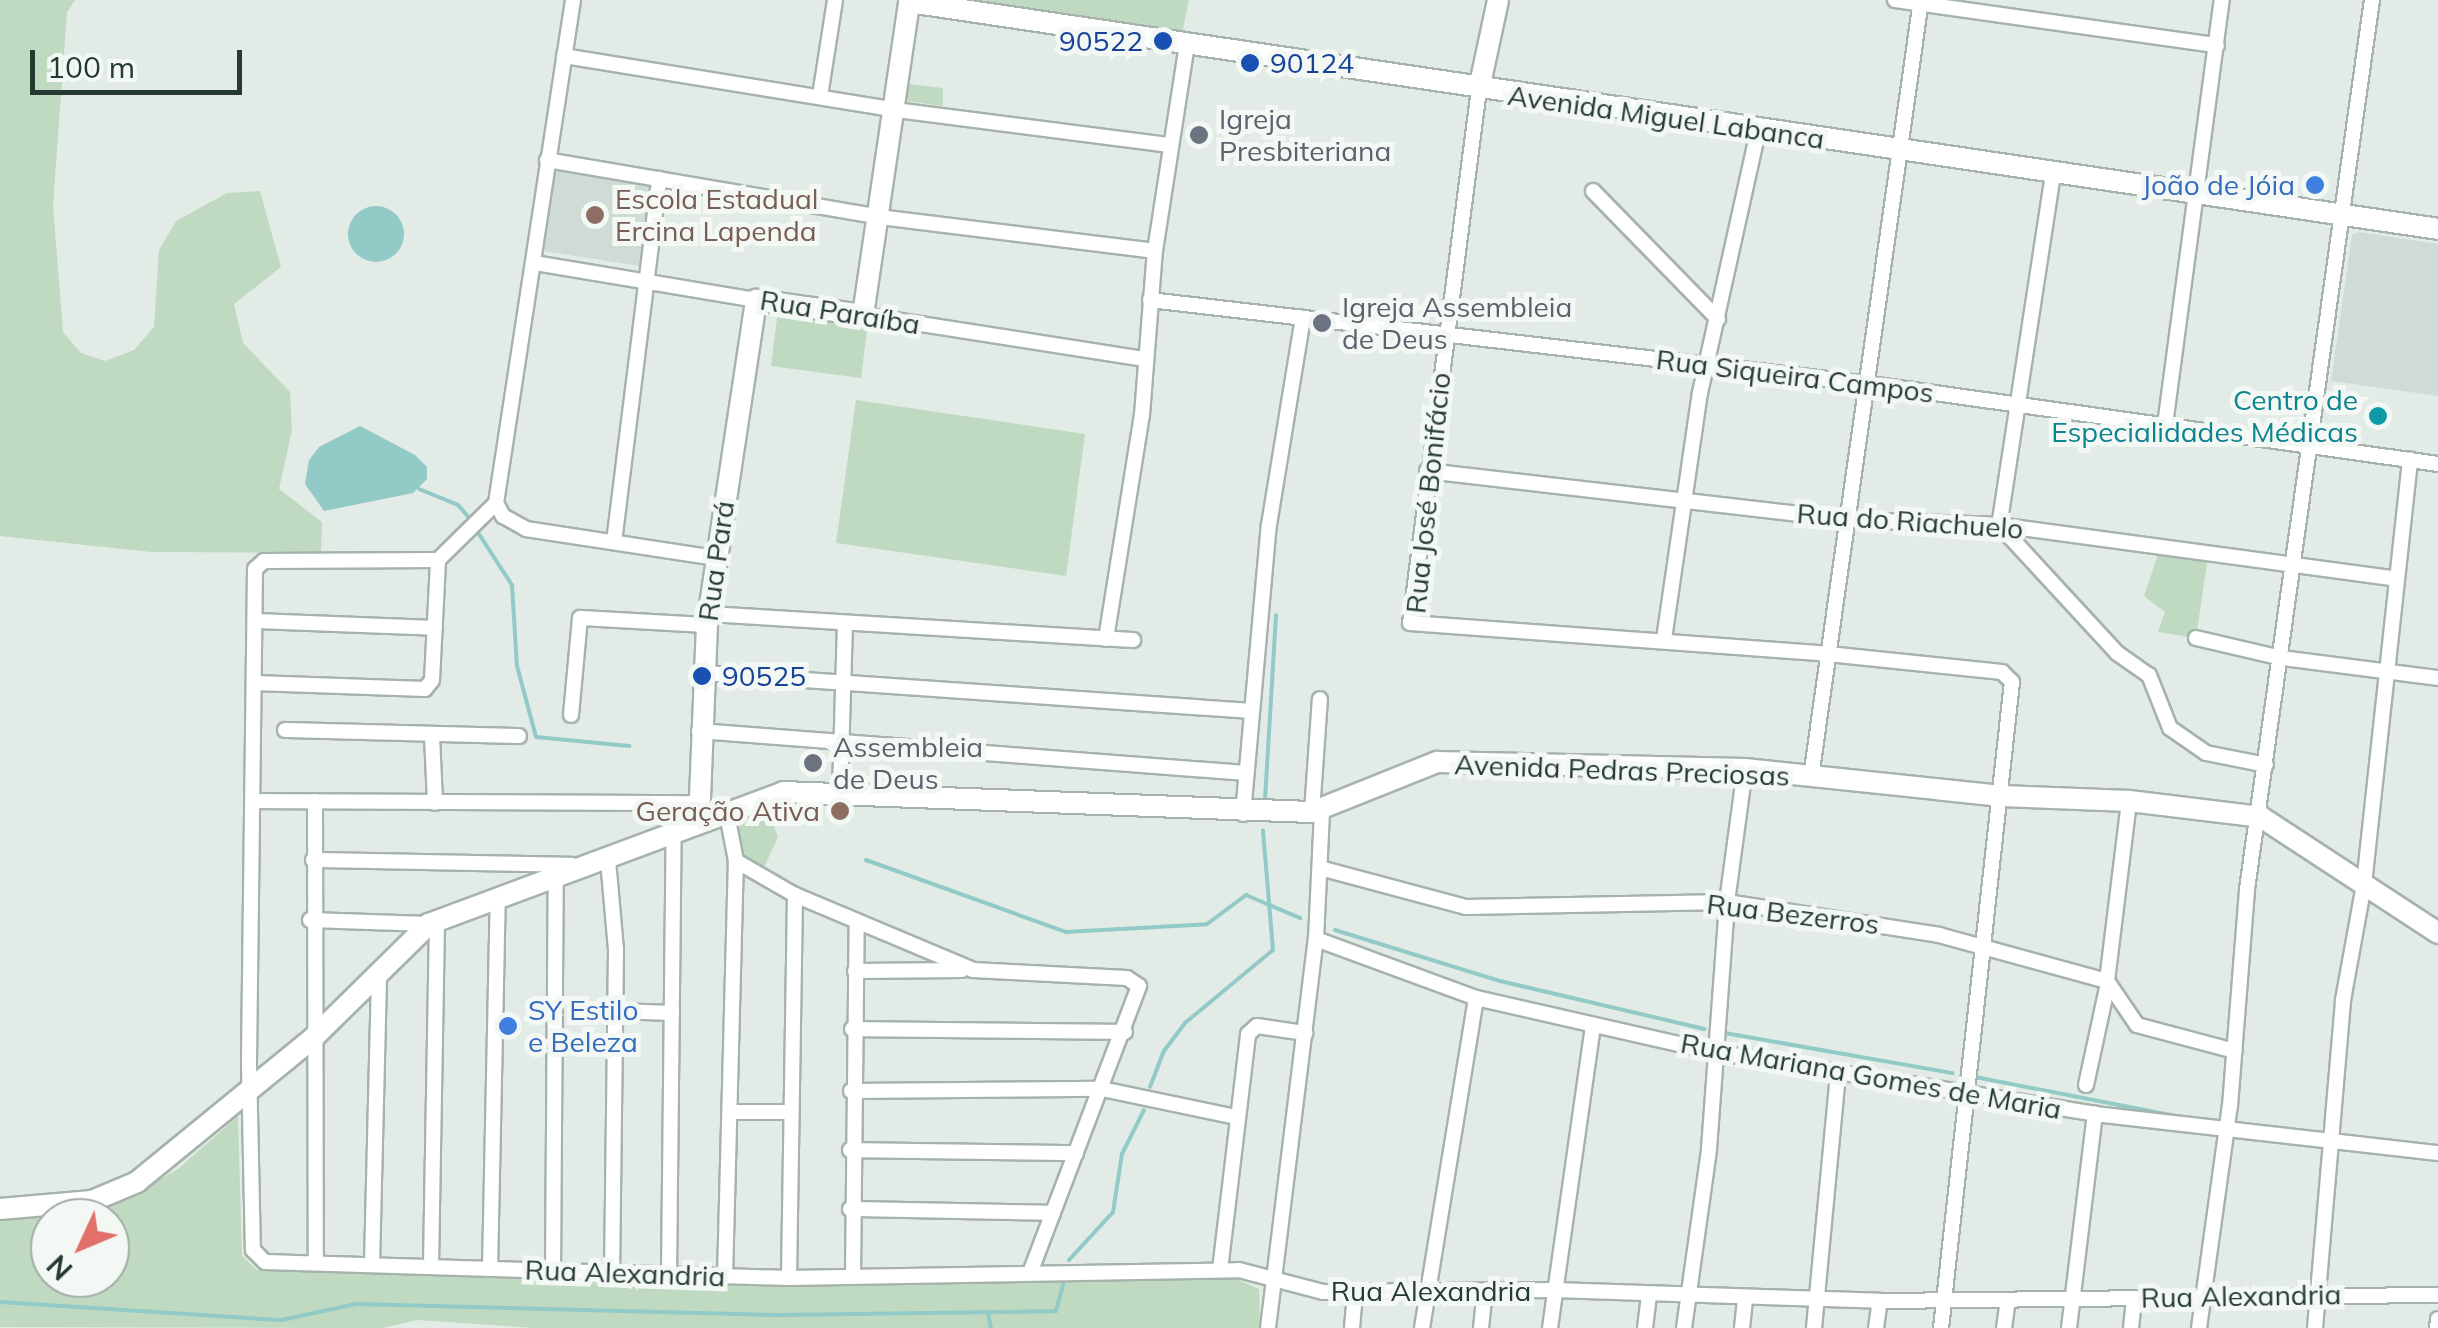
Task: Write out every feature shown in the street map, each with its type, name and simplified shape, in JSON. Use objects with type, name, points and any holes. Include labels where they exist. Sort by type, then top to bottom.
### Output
[{"type":"main road","name":"Rua José Bonifácio","points":[[1478,89],[1498,0]]},
{"type":"main road","name":"Avenida Miguel Labanca","points":[[902,1],[2438,229]]},
{"type":"main road","points":[[863,315],[896,110],[902,1]]},
{"type":"main road","name":"Rua Paraíba","points":[[756,300],[863,315]]},
{"type":"main road","name":"Rua Pará","points":[[698,813],[699,730],[715,558],[756,300]]},
{"type":"main road","name":"Avenida Pedras Preciosas","points":[[0,1209],[92,1201],[115,1193],[158,1166],[313,1038],[379,968],[433,923],[556,872],[608,860],[674,835],[698,813],[783,792],[1244,814],[1317,811],[1437,762],[1744,769],[2002,796],[2130,801],[2261,817]]},
{"type":"main road","points":[[2261,817],[2438,933]]},
{"type":"street","points":[[573,0],[536,263],[496,503],[502,516],[526,529],[715,558]]},
{"type":"street","points":[[820,96],[835,0]]},
{"type":"street","points":[[1895,0],[2217,45]]},
{"type":"street","points":[[2165,426],[2222,0]]},
{"type":"street","points":[[2199,1328],[2230,1106],[2247,889],[2261,817],[2372,0]]},
{"type":"street","points":[[1810,778],[1904,152],[1920,2]]},
{"type":"street","points":[[1106,639],[1142,415],[1155,251],[1187,44]]},
{"type":"street","points":[[564,56],[896,110],[1171,145]]},
{"type":"street","name":"Rua José Bonifácio","points":[[1478,89],[1408,618],[1417,627],[1664,639]]},
{"type":"street","points":[[1758,131],[1707,365],[1664,639],[2002,672],[2012,682],[2002,796],[1963,1095],[1941,1328]]},
{"type":"street","points":[[548,160],[879,217],[1155,251]]},
{"type":"street","points":[[2052,174],[1999,524],[2117,653],[2148,675],[2159,714],[2170,728],[2206,753],[2266,765]]},
{"type":"street","points":[[614,542],[660,179]]},
{"type":"street","points":[[1593,191],[1718,319]]},
{"type":"street","name":"Rua Paraíba","points":[[536,263],[756,300]]},
{"type":"street","name":"Rua Siqueira Campos","points":[[1150,300],[1870,384],[2438,464]]},
{"type":"street","name":"Rua Paraíba","points":[[863,315],[1144,359]]},
{"type":"street","points":[[1244,814],[1269,525],[1302,318]]},
{"type":"street","points":[[2315,1328],[2343,1000],[2364,884],[2393,578],[2410,460]]},
{"type":"street","name":"Rua do Riachuelo","points":[[1427,472],[1851,520],[1999,524],[2393,578]]},
{"type":"street","points":[[254,683],[425,689],[432,680],[438,560],[496,503]]},
{"type":"street","points":[[250,1088],[255,569],[264,561],[438,560]]},
{"type":"street","points":[[571,716],[580,618],[845,625],[1133,640]]},
{"type":"street","points":[[256,622],[435,628]]},
{"type":"street","points":[[840,792],[845,625]]},
{"type":"street","points":[[2196,638],[2282,658],[2438,678]]},
{"type":"street","points":[[704,674],[1252,711]]},
{"type":"street","points":[[1268,1328],[1316,939],[1320,699]]},
{"type":"street","points":[[286,730],[519,736]]},
{"type":"street","points":[[699,730],[842,745],[1246,773]]},
{"type":"street","points":[[432,736],[435,804]]},
{"type":"street","points":[[1684,1328],[1709,1149],[1727,902],[1744,769]]},
{"type":"street","points":[[253,801],[698,813]]},
{"type":"street","points":[[2086,1085],[2107,985],[2130,801]]},
{"type":"street","points":[[315,802],[310,920],[316,1262]]},
{"type":"street","points":[[726,809],[736,861],[733,1112],[726,1277]]},
{"type":"street","points":[[670,1276],[674,835]]},
{"type":"street","points":[[313,860],[583,866]]},
{"type":"street","points":[[608,860],[616,1011],[612,1273]]},
{"type":"street","points":[[736,861],[795,895],[973,970]]},
{"type":"street","name":"Rua Bezerros","points":[[1320,868],[1466,908],[1727,902],[1861,920],[1980,946],[2107,985]]},
{"type":"street","points":[[552,1271],[556,872]]},
{"type":"street","points":[[789,1278],[795,895]]},
{"type":"street","points":[[490,1268],[498,896]]},
{"type":"street","points":[[310,920],[433,923],[431,1265]]},
{"type":"street","points":[[852,1276],[850,1150],[857,923]]},
{"type":"street","name":"Rua Mariana Gomes de Maria","points":[[1316,939],[1476,998],[1838,1076],[2095,1114],[2438,1154]]},
{"type":"street","points":[[372,1264],[379,968]]},
{"type":"street","points":[[855,971],[973,970],[1127,978],[1140,991],[1032,1270]]},
{"type":"street","points":[[2107,985],[2138,1025],[2155,1035],[2235,1052]]},
{"type":"street","points":[[1422,1328],[1476,998]]},
{"type":"street","points":[[616,1011],[672,1012]]},
{"type":"street","points":[[1550,1328],[1593,1025]]},
{"type":"street","points":[[852,1030],[1125,1032]]},
{"type":"street","points":[[1220,1270],[1236,1116],[1250,1030],[1305,1033]]},
{"type":"street","points":[[1814,1328],[1838,1076]]},
{"type":"street","name":"Rua Alexandria","points":[[250,1088],[253,1250],[265,1262],[789,1278],[1032,1270],[1220,1270],[1275,1279],[1304,1289],[1555,1290],[1880,1301],[2438,1295]]},
{"type":"street","points":[[851,1092],[1102,1089],[1236,1116]]},
{"type":"street","points":[[733,1112],[790,1112]]},
{"type":"street","points":[[2069,1328],[2095,1114]]},
{"type":"street","points":[[850,1150],[1076,1153]]},
{"type":"street","points":[[850,1210],[1053,1213]]},
{"type":"street","points":[[1352,1328],[1355,1291]]},
{"type":"street","points":[[1481,1328],[1485,1291]]},
{"type":"street","points":[[1644,1328],[1649,1294]]},
{"type":"street","points":[[1742,1328],[1744,1297]]},
{"type":"street","points":[[2131,1328],[2134,1298]]},
{"type":"street","points":[[2004,1328],[2008,1300]]},
{"type":"street","points":[[1876,1328],[1880,1301]]},
{"type":"street","points":[[2436,1328],[2438,1318]]},
{"type":"shaded area","name":"Escola Estadual Ercina Lapenda","points":[[551,164],[653,181],[639,266],[537,250]]},
{"type":"shaded area","points":[[2359,232],[2438,244],[2438,396],[2331,381],[2352,235]]},
{"type":"green space","points":[[0,0],[75,0],[67,12],[53,205],[63,332],[81,353],[105,361],[134,350],[154,327],[159,250],[176,221],[227,193],[260,191],[281,267],[234,304],[243,343],[290,392],[292,430],[279,489],[322,522],[321,553],[151,552],[0,536]]},
{"type":"green space","points":[[964,0],[1189,0],[1182,33]]},
{"type":"green space","points":[[908,84],[943,88],[943,106],[906,101]]},
{"type":"green space","points":[[778,310],[868,322],[861,378],[771,366]]},
{"type":"green space","points":[[856,400],[1085,434],[1066,576],[836,543]]},
{"type":"green space","points":[[2160,548],[2208,556],[2196,638],[2158,632],[2165,612],[2144,596]]},
{"type":"green space","points":[[763,797],[778,837],[760,876],[736,861],[726,809]]},
{"type":"green space","points":[[238,1116],[242,1256],[257,1270],[780,1287],[1231,1277],[1259,1289],[1260,1328],[535,1328],[417,1320],[383,1328],[0,1327],[0,1220],[30,1216],[30,1298],[130,1298],[127,1198],[178,1169]]},
{"type":"water","points":[[376,206],[396,214],[404,234],[396,254],[376,262],[356,254],[348,234],[356,214]]},
{"type":"water","points":[[360,426],[415,455],[427,467],[427,479],[413,493],[324,511],[305,484],[309,460],[319,447]]},
{"type":"waterway","points":[[419,489],[458,505],[473,522]]},
{"type":"waterway","points":[[477,531],[512,585],[517,666],[536,737],[630,746]]},
{"type":"waterway","points":[[1265,800],[1276,615]]},
{"type":"waterway","points":[[1150,1087],[1164,1051],[1185,1023],[1273,950],[1263,830]]},
{"type":"waterway","points":[[866,860],[1066,932],[1207,924],[1246,895],[1300,918]]},
{"type":"waterway","points":[[1335,930],[1500,981],[1704,1029]]},
{"type":"waterway","points":[[1725,1033],[1953,1073]]},
{"type":"waterway","points":[[1975,1077],[2191,1119]]},
{"type":"waterway","points":[[1069,1260],[1113,1212],[1122,1154],[1144,1110]]},
{"type":"waterway","points":[[2319,1133],[2364,1138]]},
{"type":"waterway","points":[[0,1302],[281,1320],[356,1304],[781,1315],[1056,1311],[1064,1281]]},
{"type":"waterway","points":[[988,1313],[991,1328]]},
{"type":"place","name":"90522","points":[[1163,41]]},
{"type":"place","name":"90124","points":[[1250,63]]},
{"type":"place","name":"Igreja Presbiteriana","points":[[1199,135]]},
{"type":"place","name":"João de Jóia","points":[[2315,185]]},
{"type":"place","name":"Escola Estadual Ercina Lapenda","points":[[595,215]]},
{"type":"place","name":"Igreja Assembleia de Deus","points":[[1322,323]]},
{"type":"place","name":"Centro de Especialidades Médicas","points":[[2378,416]]},
{"type":"place","name":"90525","points":[[702,676]]},
{"type":"place","name":"Assembleia de Deus","points":[[813,763]]},
{"type":"place","name":"Geração Ativa","points":[[840,811]]},
{"type":"place","name":"SY Estilo e Beleza","points":[[508,1026]]}]
